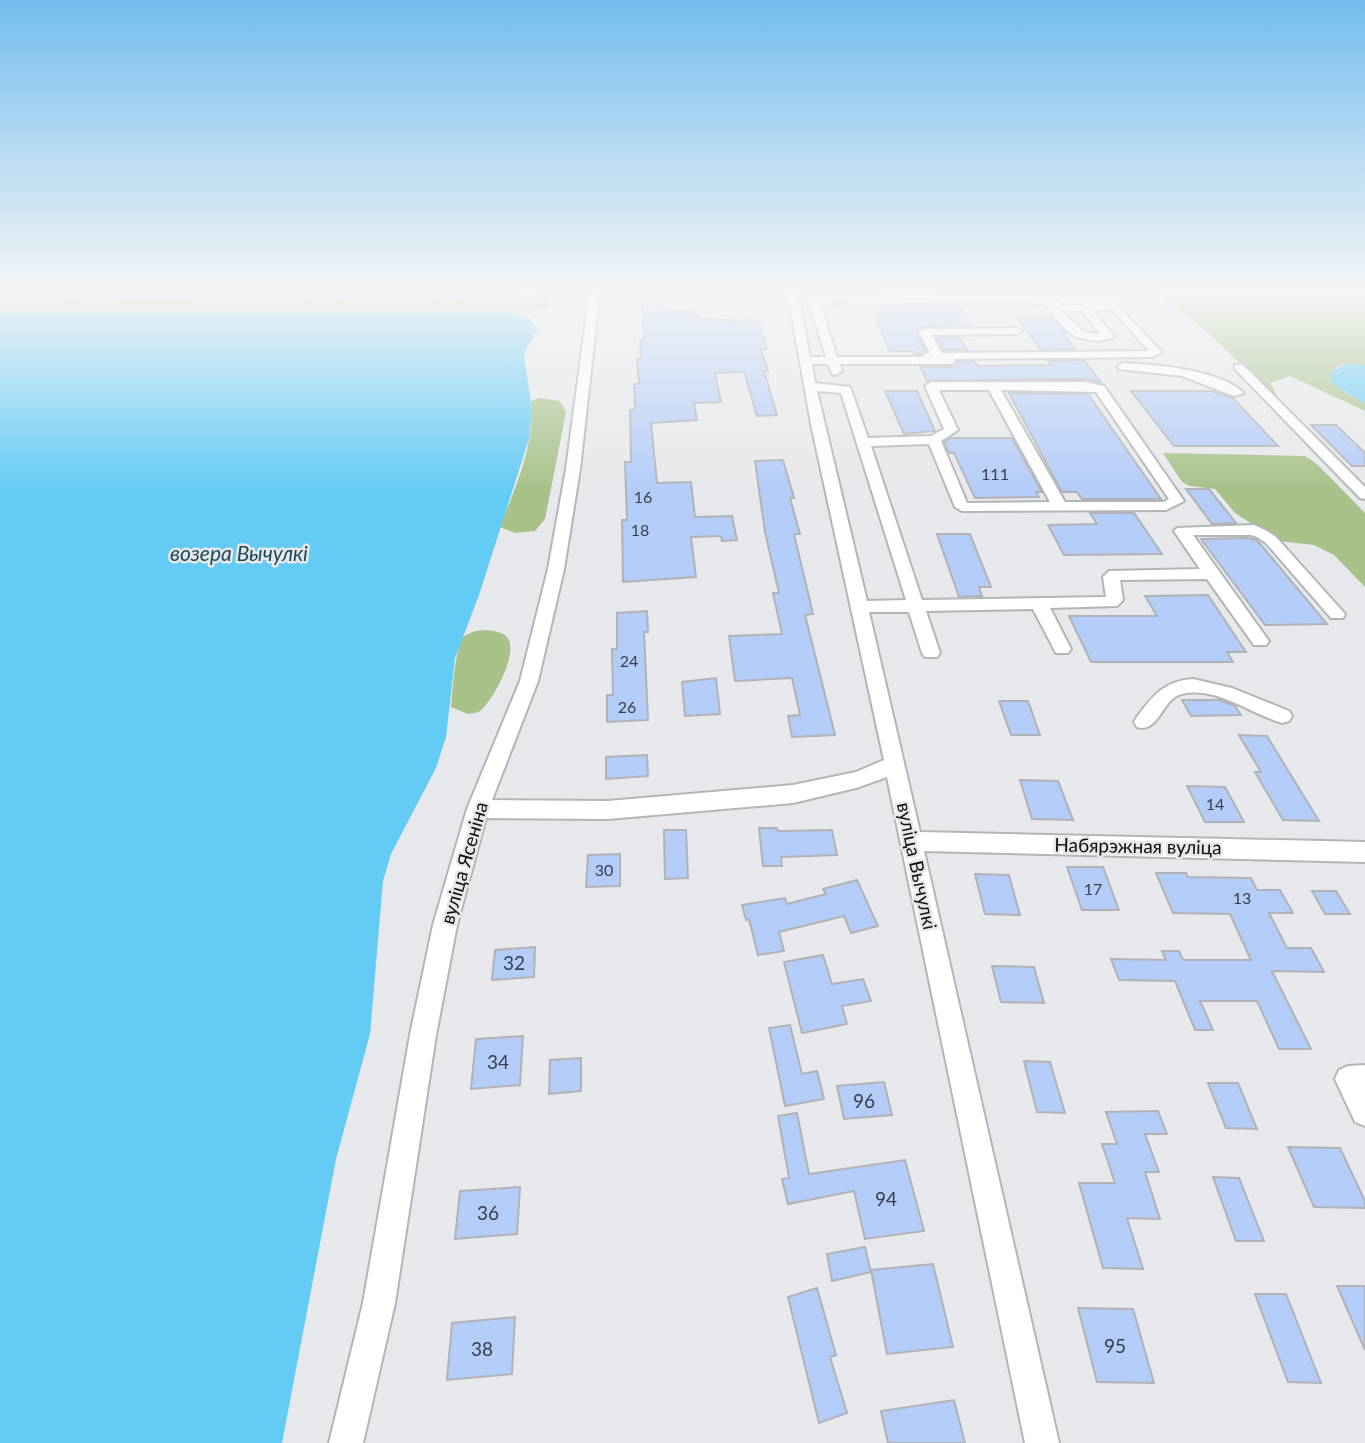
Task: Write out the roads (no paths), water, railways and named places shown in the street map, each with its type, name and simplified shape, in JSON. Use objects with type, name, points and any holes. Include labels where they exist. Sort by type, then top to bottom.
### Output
[{"type":"street","name":"вуліца Ясеніна","points":[[345,1443],[379,1303],[423,1035],[445,925],[478,809],[529,681],[556,569],[573,469],[587,356]]},
{"type":"street","name":"вуліца Вычулкі","points":[[803,356],[895,762],[1042,1443]]},
{"type":"street","points":[[831,356],[834,366]]},
{"type":"street","points":[[804,360],[834,366],[934,356]]},
{"type":"street","points":[[834,366],[848,362],[1030,360],[1158,368],[1220,383],[1238,393]]},
{"type":"street","points":[[1239,367],[1365,495]]},
{"type":"street","points":[[809,386],[846,390],[931,653]]},
{"type":"street","points":[[862,442],[934,440],[951,430],[930,386],[1085,386],[1100,389],[1177,501],[1166,506],[962,507],[934,440]]},
{"type":"street","points":[[993,386],[1060,506]]},
{"type":"street","points":[[1260,641],[1182,531],[1254,530],[1271,540],[1337,614]]},
{"type":"street","points":[[860,607],[1111,602],[1115,600],[1111,577],[1115,575],[1212,574]]},
{"type":"street","points":[[1039,603],[1062,649]]},
{"type":"street","points":[[1144,722],[1168,692],[1188,688],[1212,689],[1235,695],[1282,716]]},
{"type":"street","points":[[478,809],[608,810],[793,794],[876,774],[895,762]]},
{"type":"street","name":"Набярэжная вуліца","points":[[911,841],[1365,852]]},
{"type":"street","points":[[1365,1078],[1349,1079],[1365,1112]]},
{"type":"water","name":"возера Вычулкі","points":[[0,356],[524,356],[532,411],[529,439],[479,595],[455,658],[446,737],[436,768],[391,854],[383,881],[370,1034],[336,1159],[282,1443],[0,1443]]},
{"type":"water","points":[[1346,364],[1365,365],[1365,403],[1331,383],[1330,373]]}]
